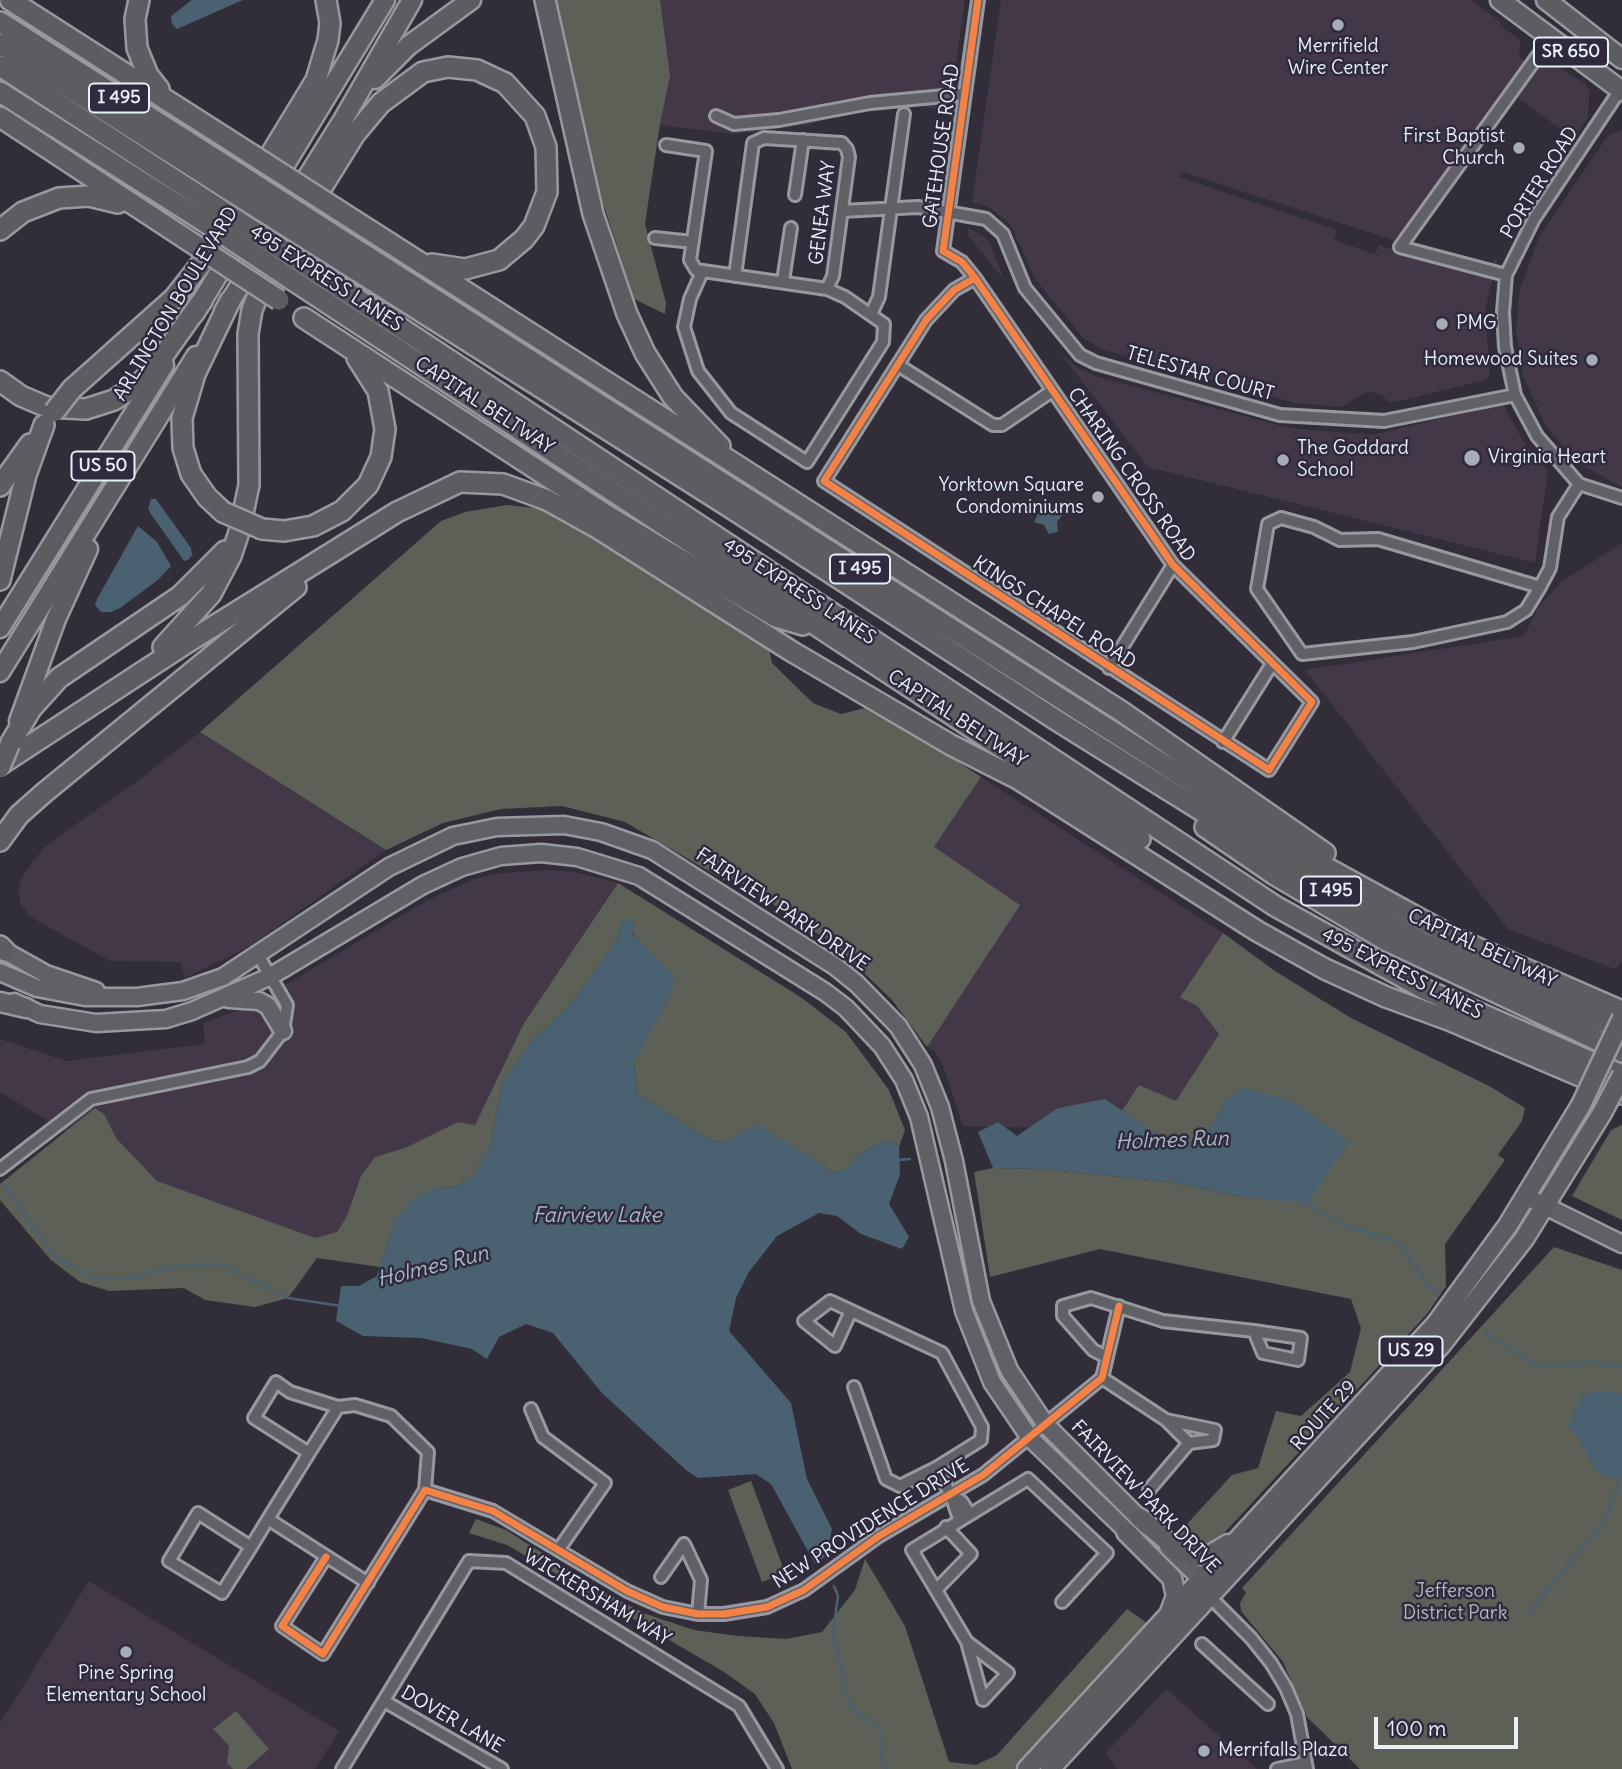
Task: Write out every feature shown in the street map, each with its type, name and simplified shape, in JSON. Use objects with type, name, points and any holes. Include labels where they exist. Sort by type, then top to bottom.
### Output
[{"type":"highway","points":[[10,0],[1121,711],[1346,867],[1398,909]]},
{"type":"highway","points":[[139,0],[135,34],[141,62],[166,97],[192,117]]},
{"type":"highway","points":[[0,486],[72,389],[174,298],[215,246],[316,80],[328,40],[330,23],[326,0]]},
{"type":"highway","points":[[545,0],[593,214],[631,324],[645,352],[681,405],[719,445],[781,495]]},
{"type":"highway","name":"I 495","points":[[0,22],[234,182]]},
{"type":"highway","name":"495 EXPRESS LANES","points":[[0,44],[234,182],[1056,720],[1375,916],[1489,973],[1616,1047]]},
{"type":"highway","name":"I 495","points":[[0,66],[213,216]]},
{"type":"highway","points":[[124,683],[178,633],[211,594],[231,556],[242,519],[249,465],[246,346],[252,310],[263,282],[355,134],[381,103],[412,78],[435,69],[460,67],[492,76],[517,93],[541,131],[549,163],[543,206],[524,239],[499,260],[486,265],[444,268],[409,255]]},
{"type":"highway","name":"CAPITAL BELTWAY","points":[[0,92],[213,216],[823,632],[1264,920],[1371,983],[1446,1019],[1622,1094]]},
{"type":"highway","points":[[0,117],[343,344],[372,378],[382,403],[385,442],[368,485],[342,511],[298,529],[262,529],[223,512],[207,497],[191,474],[183,449],[182,418],[195,374],[230,301]]},
{"type":"highway","points":[[0,230],[34,206],[73,195],[103,198],[143,213]]},
{"type":"highway","name":"CAPITAL BELTWAY","points":[[318,236],[1320,864],[1398,909],[1518,968],[1622,1011]]},
{"type":"highway","name":"495 EXPRESS LANES","points":[[296,271],[1072,771],[1275,906],[1376,964],[1481,1015],[1622,1075]]},
{"type":"highway","points":[[0,381],[20,396],[47,407],[69,411],[107,403],[127,393],[153,370],[202,301]]},
{"type":"highway","points":[[304,318],[710,578],[776,617],[823,632]]},
{"type":"highway","points":[[0,580],[26,475],[44,425]]},
{"type":"highway","points":[[0,766],[124,683],[435,491],[460,482],[503,484],[547,500],[599,529],[791,651],[951,744],[1018,779],[1257,931],[1325,969],[1386,997],[1446,1019]]},
{"type":"highway","points":[[10,744],[31,709],[59,678],[198,581],[226,550],[242,519]]},
{"type":"highway","points":[[0,841],[19,815],[45,792],[365,533]]},
{"type":"highway","points":[[1056,720],[1233,847],[1334,912],[1447,972],[1575,1034]]},
{"type":"highway","points":[[1072,771],[1366,942],[1467,993],[1616,1047]]},
{"type":"highway","points":[[0,824],[45,792]]},
{"type":"main road","name":"ARLINGTON BOULEVARD","points":[[0,628],[88,490],[385,0]]},
{"type":"main road","name":"US 50","points":[[0,672],[343,120],[412,0]]},
{"type":"main road","points":[[343,120],[391,61],[471,0]]},
{"type":"main road","name":"SR 650","points":[[1500,0],[1552,36],[1621,91]]},
{"type":"main road","name":"SR 650","points":[[1546,0],[1622,59]]},
{"type":"main road","points":[[0,766],[77,571],[131,463]]},
{"type":"main road","name":"FAIRVIEW PARK DRIVE","points":[[0,972],[57,993],[115,997],[156,995],[204,985],[258,955],[389,867],[431,845],[473,831],[521,824],[582,828],[628,840],[670,859],[836,967],[878,1004],[910,1042],[931,1082],[945,1123],[981,1301],[1009,1370],[1046,1425],[1139,1518],[1202,1589]]},
{"type":"main road","name":"FAIRVIEW PARK DRIVE","points":[[0,995],[26,1008],[62,1019],[120,1023],[166,1019],[225,999],[271,976],[423,884],[462,867],[500,856],[541,853],[577,857],[611,865],[655,885],[825,992],[867,1027],[892,1059],[919,1117],[972,1338],[992,1382],[1030,1438],[1126,1532],[1202,1589]]},
{"type":"main road","points":[[2,949],[46,974],[115,997]]},
{"type":"main road","points":[[225,999],[250,999],[268,1006],[283,1031]]},
{"type":"main road","points":[[0,1002],[26,1008]]},
{"type":"main road","name":"ROUTE 29","points":[[1050,1769],[1202,1589],[1252,1524],[1436,1324],[1527,1197],[1616,1047],[1622,1018]]},
{"type":"main road","name":"ROUTE 29","points":[[1027,1769],[1162,1624],[1202,1589],[1441,1345],[1498,1275],[1546,1207],[1622,1075]]},
{"type":"main road","points":[[1527,1197],[1622,1244]]},
{"type":"main road","points":[[1139,1518],[1178,1549],[1200,1557],[1216,1552],[1252,1524]]},
{"type":"main road","points":[[1126,1532],[1172,1578],[1176,1588],[1174,1603],[1162,1624]]},
{"type":"street","name":"GATEHOUSE ROAD","points":[[975,278],[962,261],[943,251],[978,0]]},
{"type":"street","points":[[1506,275],[1399,247],[1552,36]]},
{"type":"street","name":"PORTER ROAD","points":[[1578,484],[1537,436],[1515,396],[1504,335],[1506,275],[1534,219],[1621,91]]},
{"type":"street","points":[[716,117],[734,124],[767,121],[870,103],[965,94]]},
{"type":"street","points":[[871,314],[879,297],[904,114]]},
{"type":"street","points":[[735,276],[753,143],[764,138],[803,140],[796,195]]},
{"type":"street","name":"GENEA WAY","points":[[803,140],[842,143],[849,158],[833,276],[827,289]]},
{"type":"street","points":[[666,145],[706,151],[692,266],[702,272],[827,289],[884,324],[883,342],[807,462],[732,414],[698,370],[684,327],[690,299],[702,272]]},
{"type":"street","name":"TELESTAR COURT","points":[[842,211],[918,207],[976,215],[995,226],[1006,241],[1025,288],[1070,346],[1096,363],[1299,418],[1384,421],[1515,396]]},
{"type":"street","points":[[783,281],[791,228]]},
{"type":"street","points":[[655,238],[693,242]]},
{"type":"street","points":[[975,278],[954,290],[926,320],[898,365],[993,425],[1002,425],[1052,391]]},
{"type":"street","name":"CHARING CROSS ROAD","points":[[975,278],[1173,565],[1312,702],[1269,770]]},
{"type":"street","name":"KINGS CHAPEL ROAD","points":[[898,365],[824,481],[1108,668],[1269,770]]},
{"type":"street","points":[[1540,587],[1378,539],[1340,540],[1314,527],[1281,518],[1268,524],[1257,589],[1302,654],[1413,642],[1507,622],[1526,610],[1540,587],[1550,568],[1558,517],[1578,484],[1622,498]]},
{"type":"street","points":[[1108,668],[1173,565]]},
{"type":"street","points":[[1223,742],[1272,664]]},
{"type":"street","points":[[0,1169],[90,1099],[248,1067],[260,1061],[283,1031],[287,1005],[258,955]]},
{"type":"street","points":[[1105,1357],[1093,1350],[1063,1316],[1063,1306],[1091,1298],[1163,1321],[1254,1331]]},
{"type":"street","points":[[851,1311],[835,1346],[804,1321],[830,1301],[942,1353],[982,1427],[981,1440],[936,1468],[900,1486],[886,1479],[854,1387]]},
{"type":"street","points":[[1119,1306],[1102,1378],[1166,1420],[1189,1443]]},
{"type":"street","name":"NEW PROVIDENCE DRIVE","points":[[425,1490],[470,1501],[493,1511],[645,1600],[698,1614],[748,1611],[784,1600],[823,1577],[878,1536],[983,1475],[1102,1378]]},
{"type":"street","points":[[309,1452],[254,1419],[276,1382],[290,1392],[338,1407],[355,1405],[391,1416],[428,1452],[425,1490],[323,1654],[282,1626],[326,1557]]},
{"type":"street","points":[[251,1547],[198,1514],[169,1561],[222,1593],[251,1547],[309,1452],[338,1407]]},
{"type":"street","points":[[531,1409],[542,1437],[605,1483],[559,1549]]},
{"type":"street","points":[[1149,1490],[1189,1443],[1213,1440],[1215,1430],[1166,1420]]},
{"type":"street","points":[[936,1468],[951,1495],[962,1502],[964,1516]]},
{"type":"street","points":[[967,1642],[1008,1673],[983,1700],[967,1642],[912,1550],[1028,1479],[1107,1553],[1062,1602]]},
{"type":"street","points":[[268,1519],[368,1583]]},
{"type":"street","points":[[936,1590],[971,1554],[946,1527]]},
{"type":"street","points":[[661,1577],[684,1544],[702,1580],[698,1614]]},
{"type":"street","name":"WICKERSHAM WAY","points":[[342,1769],[469,1561],[506,1563],[739,1706],[776,1769]]},
{"type":"street","points":[[1202,1589],[1265,1655],[1286,1688],[1297,1714],[1306,1766],[1277,1769]]},
{"type":"street","points":[[1202,1644],[1268,1704]]},
{"type":"street","name":"DOVER LANE","points":[[384,1701],[502,1769]]},
{"type":"shaded area","points":[[591,0],[965,0],[949,112],[921,106],[845,114],[808,125],[733,134],[611,119]]},
{"type":"shaded area","points":[[1001,0],[1471,0],[1501,22],[1500,25],[1520,40],[1519,57],[1526,61],[1396,241],[1183,172],[1179,177],[1337,230],[1334,240],[1375,254],[1379,245],[1433,263],[1436,254],[1486,270],[1498,256],[1485,310],[1490,376],[1485,380],[1400,401],[1389,402],[1383,396],[1369,391],[1341,407],[1295,403],[1104,350],[1084,339],[1036,280],[1010,224],[989,207],[972,202]]},
{"type":"shaded area","points":[[1534,66],[1558,67],[1585,83],[1589,90],[1588,118],[1574,138],[1513,95]]},
{"type":"shaded area","points":[[1622,129],[1622,487],[1578,463],[1545,425],[1522,373],[1516,328],[1520,289],[1539,237],[1607,137]]},
{"type":"shaded area","points":[[969,228],[989,240],[1004,280],[968,235]]},
{"type":"shaded area","points":[[1060,353],[1078,368],[1095,376],[1289,428],[1372,435],[1503,404],[1524,443],[1548,471],[1535,563],[1148,467]]},
{"type":"shaded area","points":[[1622,543],[1622,962],[1615,969],[1508,929],[1305,670],[1524,636],[1537,609],[1561,582]]},
{"type":"shaded area","points":[[200,732],[386,850],[250,946],[185,978],[180,962],[110,961],[29,916],[20,902],[19,888],[22,877],[44,847],[139,780]]},
{"type":"shaded area","points":[[981,777],[1223,933],[1180,996],[1197,1006],[1219,1034],[1176,1101],[1119,1130],[963,1126],[943,1066],[935,1052],[927,1047],[935,1032],[934,847]]},
{"type":"shaded area","points":[[549,870],[575,872],[618,883],[524,1023],[457,1162],[370,1258],[297,1248],[286,1265],[0,1092],[0,1039],[66,1061],[205,1044],[203,1023],[250,1006],[426,901],[474,879],[501,873]]},
{"type":"shaded area","name":"Pine Spring Elementary School","points":[[89,1581],[339,1731],[315,1769],[0,1769],[0,1723]]},
{"type":"shaded area","points":[[1166,1689],[1257,1769],[1117,1769],[1106,1753]]},
{"type":"green space","points":[[557,0],[660,0],[670,76],[645,224],[666,303],[665,314],[634,299],[602,200]]},
{"type":"green space","points":[[507,505],[553,510],[767,638],[772,663],[813,703],[841,714],[869,707],[886,714],[981,777],[934,847],[1020,905],[927,1047],[892,1000],[835,945],[736,880],[724,880],[625,822],[562,806],[501,809],[443,823],[386,850],[200,732],[441,521],[465,512]]},
{"type":"green space","points":[[618,883],[802,998],[846,1032],[889,1090],[905,1130],[899,1147],[889,1140],[873,1146],[856,1157],[847,1170],[833,1172],[757,1125],[724,1143],[708,1139],[637,1094],[634,1062],[641,1046],[648,951],[632,933],[634,922],[622,922],[617,940],[572,1003],[529,1044],[502,1084],[490,1147],[471,1179],[457,1186],[433,1190],[394,1223],[380,1267],[317,1258],[288,1298],[255,1307],[205,1300],[184,1288],[109,1291],[80,1282],[51,1260],[0,1200],[0,1184],[95,1108],[104,1114],[116,1138],[157,1181],[315,1238],[337,1232],[347,1216],[361,1176],[375,1157],[405,1148],[458,1122],[475,1125],[524,1023]]},
{"type":"green space","points":[[1223,933],[1275,971],[1351,1018],[1491,1087],[1525,1108],[1522,1121],[1498,1155],[1505,1160],[1445,1244],[1446,1286],[1427,1314],[1214,1544],[1199,1550],[1175,1537],[1232,1475],[1258,1468],[1276,1411],[1301,1416],[1350,1372],[1361,1328],[1351,1299],[1100,1249],[990,1277],[974,1172],[993,1168],[1041,1169],[1171,1182],[1237,1196],[1225,1101],[1203,1141],[1175,1143],[1151,1131],[1119,1130],[1122,1111],[1139,1085],[1176,1101],[1219,1034],[1197,1006],[1180,997]]},
{"type":"green space","points":[[1622,1125],[1622,1220],[1572,1196],[1611,1130]]},
{"type":"green space","name":"Jefferson District Park","points":[[1554,1247],[1622,1270],[1622,1769],[1360,1769],[1307,1717],[1283,1662],[1241,1611],[1240,1603],[1246,1593],[1242,1588]]},
{"type":"green space","points":[[751,1481],[785,1573],[762,1582],[728,1490]]},
{"type":"green space","points":[[476,1519],[506,1530],[607,1594],[646,1614],[694,1630],[738,1636],[786,1639],[822,1632],[855,1590],[865,1559],[905,1626],[949,1762],[976,1765],[997,1755],[1127,1609],[1150,1625],[1015,1769],[792,1769],[774,1723],[755,1694],[724,1672],[507,1545],[469,1533]]},
{"type":"green space","points":[[236,1711],[269,1749],[246,1769],[233,1769],[227,1763],[229,1746],[213,1729]]},
{"type":"water","points":[[192,0],[243,0],[177,29],[172,24],[171,16]]},
{"type":"water","points":[[151,499],[156,499],[191,548],[192,555],[188,560],[184,561],[151,514],[148,509]]},
{"type":"water","points":[[1045,500],[1064,513],[1057,522],[1058,532],[1049,534],[1044,525],[1034,522]]},
{"type":"water","points":[[138,526],[157,542],[171,566],[158,580],[120,608],[101,612],[95,605],[97,599]]},
{"type":"water","name":"Fairview Lake","points":[[631,919],[634,922],[632,934],[669,969],[675,979],[670,996],[634,1062],[637,1094],[708,1139],[724,1143],[757,1124],[833,1172],[847,1169],[856,1157],[873,1146],[889,1140],[899,1147],[900,1175],[889,1204],[909,1237],[902,1249],[861,1234],[837,1216],[819,1213],[777,1236],[749,1272],[736,1298],[729,1331],[791,1403],[807,1479],[832,1529],[826,1556],[815,1564],[771,1484],[756,1474],[698,1478],[687,1471],[602,1393],[553,1333],[526,1324],[499,1337],[487,1359],[472,1349],[421,1338],[363,1336],[336,1321],[341,1286],[359,1286],[377,1276],[394,1223],[413,1198],[433,1190],[457,1186],[471,1179],[490,1147],[502,1084],[529,1044],[572,1003],[617,940],[622,922]]},
{"type":"water","points":[[1244,1087],[1295,1103],[1349,1142],[1308,1203],[1237,1196],[1171,1182],[1041,1169],[993,1168],[978,1132],[998,1122],[1017,1136],[1058,1108],[1105,1099],[1170,1143],[1203,1141],[1225,1101]]},
{"type":"water","points":[[1604,1391],[1622,1394],[1622,1478],[1604,1476],[1596,1470],[1576,1435],[1567,1426],[1583,1394]]},
{"type":"waterway","name":"Holmes Run","points":[[899,1160],[910,1159]]},
{"type":"waterway","name":"Holmes Run","points":[[3,1184],[56,1257],[95,1278],[129,1279],[170,1267],[220,1264],[288,1298],[341,1306]]},
{"type":"waterway","name":"Holmes Run","points":[[1302,1202],[1345,1225],[1399,1243],[1429,1287],[1436,1292]]},
{"type":"waterway","name":"Holmes Run","points":[[1484,1332],[1538,1366],[1592,1362],[1622,1366]]},
{"type":"waterway","points":[[1528,1614],[1603,1523],[1615,1495],[1618,1478]]},
{"type":"waterway","points":[[834,1586],[838,1596],[833,1632],[850,1706],[880,1728],[882,1758],[886,1769]]},
{"type":"cycle path","points":[[975,278],[954,290],[926,320],[824,481],[1269,770],[1312,702],[1173,565],[975,278],[962,262],[943,251],[978,0]]},
{"type":"cycle path","points":[[326,1557],[282,1626],[323,1654],[425,1490],[493,1511],[627,1591],[663,1607],[698,1614],[724,1614],[767,1607],[804,1590],[879,1536],[983,1475],[1102,1378],[1119,1306]]},
{"type":"place","name":"Merrifield Wire Center","points":[[1338,25]]},
{"type":"place","name":"First Baptist Church","points":[[1519,148]]},
{"type":"place","name":"PMG","points":[[1442,324]]},
{"type":"place","name":"Homewood Suites","points":[[1592,360]]},
{"type":"place","name":"Virginia Heart","points":[[1472,458]]},
{"type":"place","name":"The Goddard School","points":[[1283,460]]},
{"type":"place","name":"Yorktown Square Condominiums","points":[[1098,497]]},
{"type":"place","name":"Pine Spring Elementary School","points":[[126,1652]]},
{"type":"place","name":"Merrifalls Plaza","points":[[1204,1751]]}]
